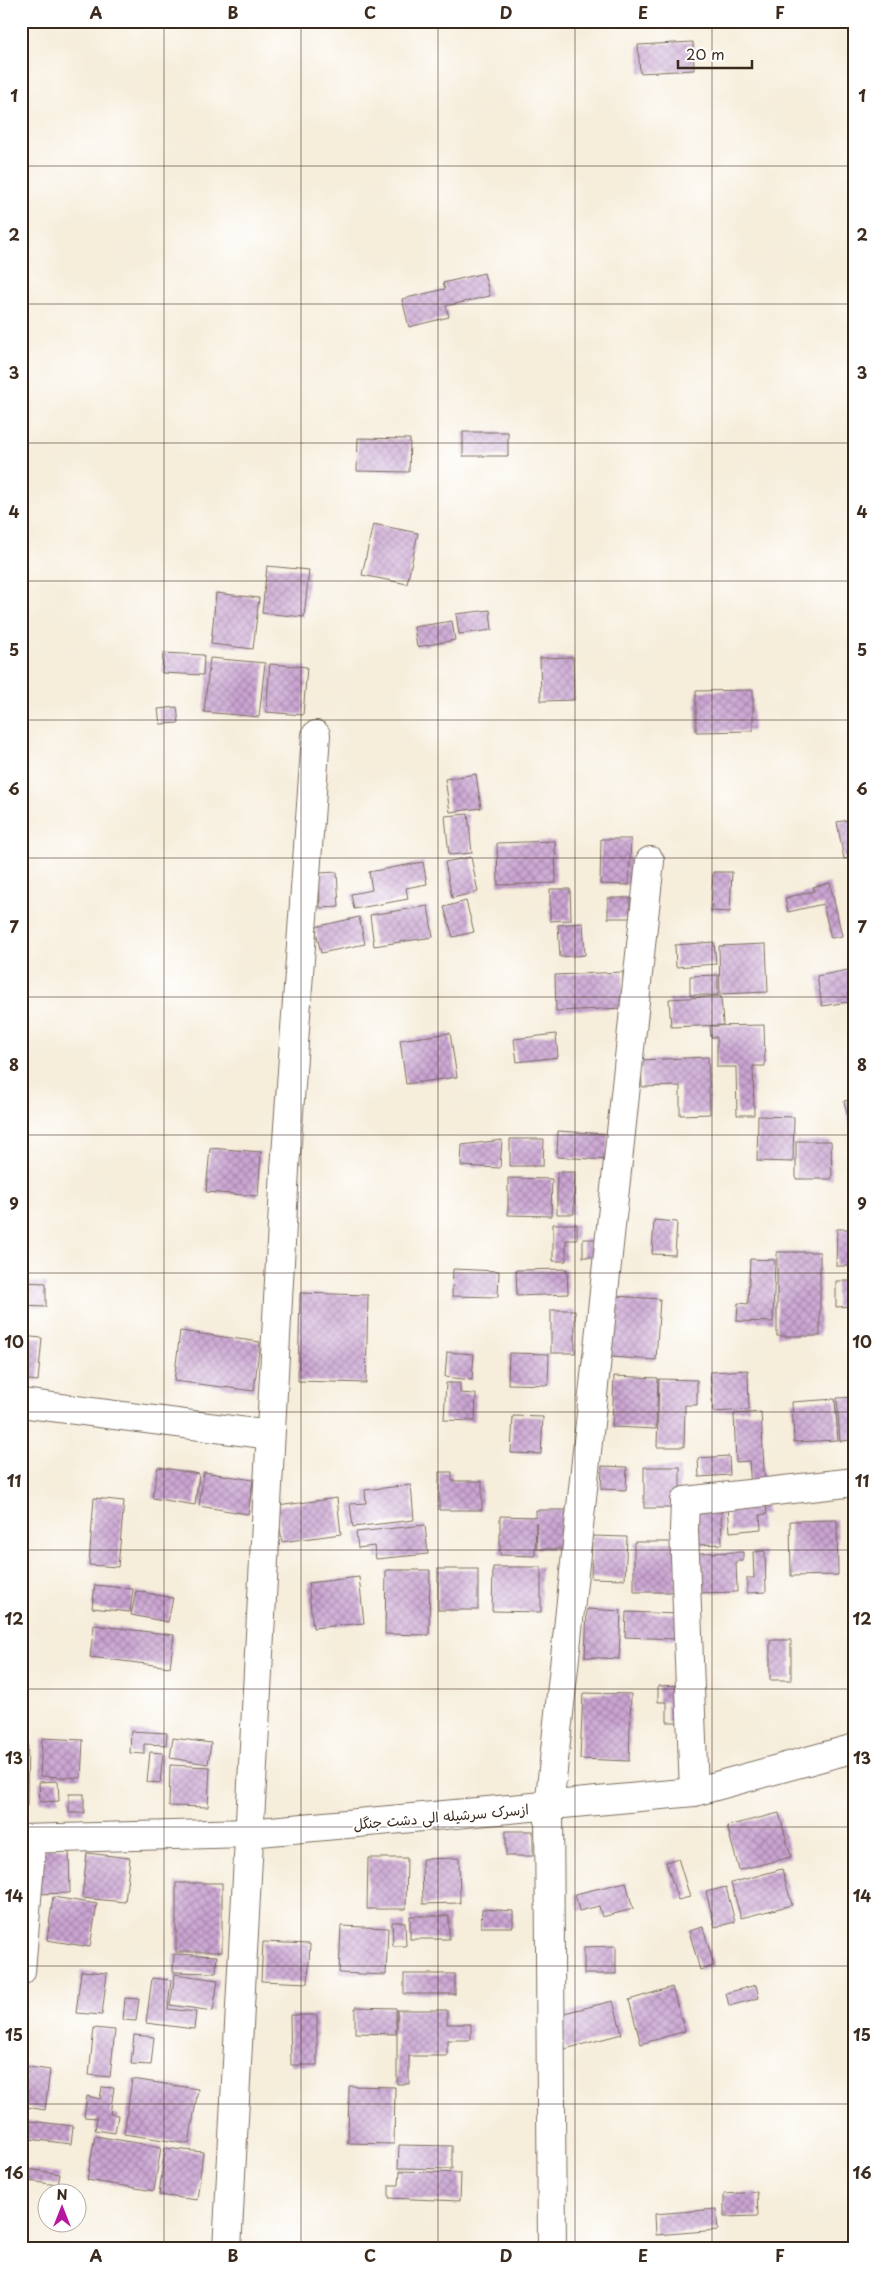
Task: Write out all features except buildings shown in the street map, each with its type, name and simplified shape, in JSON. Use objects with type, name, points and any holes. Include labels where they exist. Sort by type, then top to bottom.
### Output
[{"type":"street","points":[[227,2249],[284,1169],[316,735]]},
{"type":"street","points":[[552,2249],[549,1807],[650,861]]},
{"type":"street","points":[[21,1403],[270,1435]]},
{"type":"street","points":[[694,1792],[684,1530],[685,1501],[855,1482]]},
{"type":"street","name":"ازسرک سرشیله الی دشت جنگل","points":[[26,1839],[249,1833],[549,1807],[694,1792],[855,1748]]},
{"type":"street","points":[[21,1970],[26,1839]]}]
